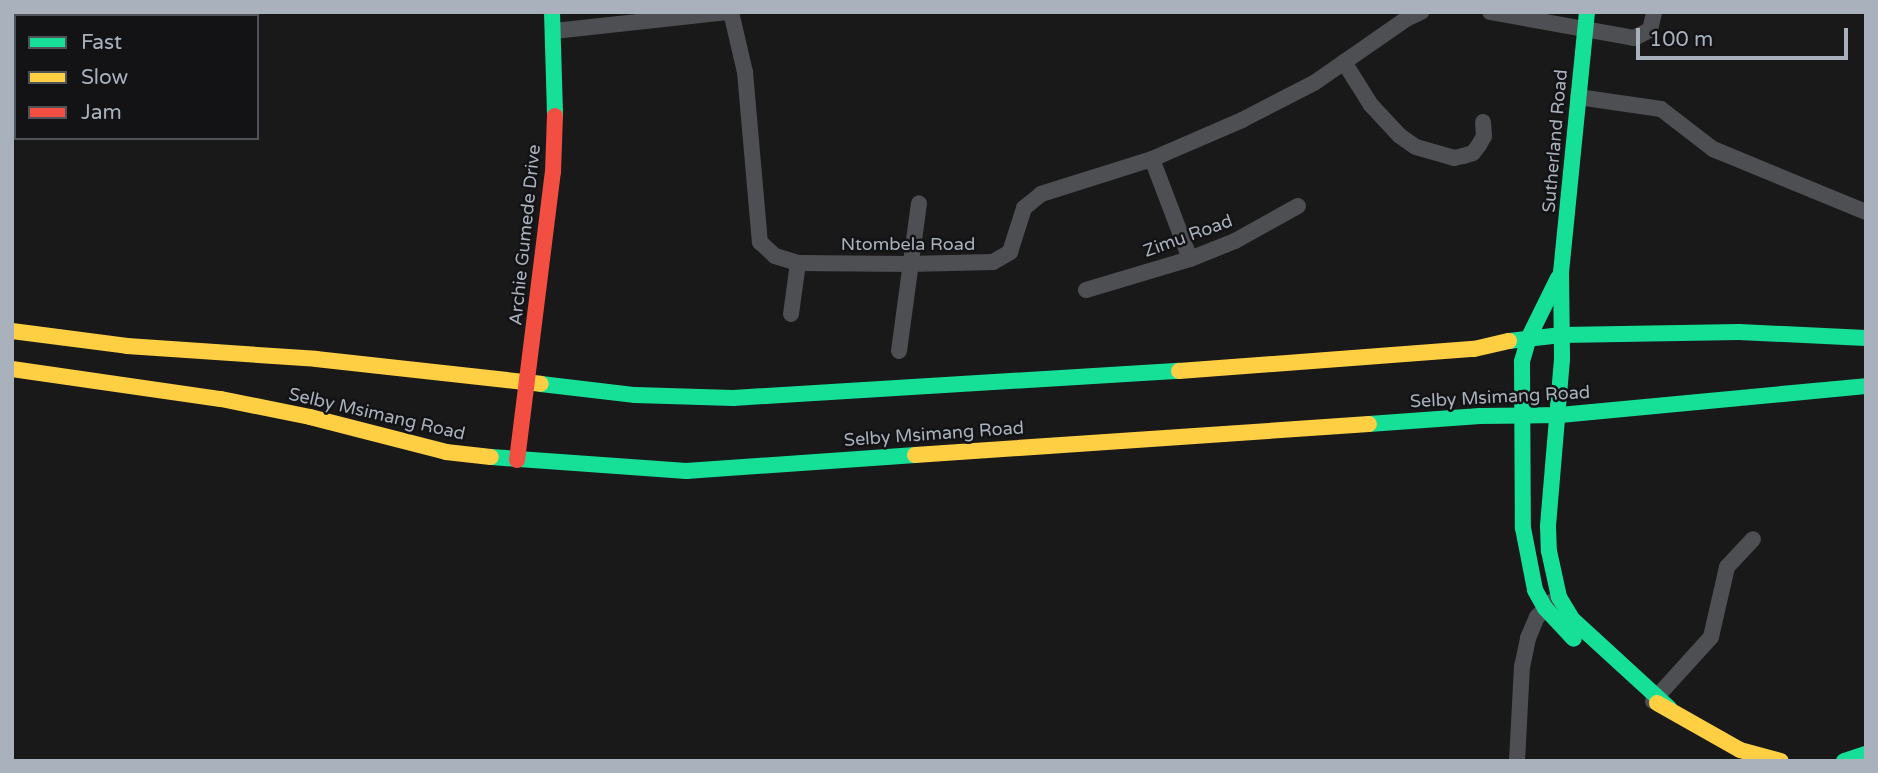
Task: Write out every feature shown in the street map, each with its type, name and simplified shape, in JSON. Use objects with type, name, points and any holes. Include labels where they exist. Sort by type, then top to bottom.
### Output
[{"type":"main road","name":"Archie Gumede Drive","points":[[517,460],[553,172],[552,12]]},
{"type":"main road","name":"Sutherland Road","points":[[1561,273],[1586,20]]},
{"type":"main road","points":[[1561,273],[1560,415],[1548,526],[1559,597],[1572,619],[1660,701]]},
{"type":"main road","points":[[1561,273],[1529,337],[1522,362],[1523,528],[1531,579],[1545,608],[1622,682],[1660,701],[1740,750],[1781,761]]},
{"type":"main road","name":"Selby Msimang Road","points":[[12,331],[127,346],[316,359],[527,385],[635,395],[733,398],[1021,382],[1474,349],[1529,337],[1562,335],[1740,332],[1866,338]]},
{"type":"main road","name":"Selby Msimang Road","points":[[12,369],[221,398],[310,417],[446,452],[517,460],[686,471],[1334,425],[1480,416],[1560,415],[1866,386]]},
{"type":"main road","points":[[1844,761],[1866,754]]},
{"type":"street","points":[[554,31],[730,12]]},
{"type":"street","name":"Ntombela Road","points":[[730,12],[745,72],[757,232],[760,242],[775,256],[798,263],[909,264],[993,262],[1010,252],[1024,208],[1032,200],[1152,159],[1288,96],[1420,12]]},
{"type":"street","points":[[1490,12],[1586,20],[1634,38],[1650,30],[1654,12]]},
{"type":"street","points":[[1345,62],[1371,105],[1400,136],[1416,147],[1454,158],[1473,153],[1484,136],[1483,122]]},
{"type":"street","points":[[1578,97],[1661,109],[1713,149],[1866,212]]},
{"type":"street","points":[[1152,159],[1190,258]]},
{"type":"street","points":[[899,351],[919,203]]},
{"type":"street","name":"Zimu Road","points":[[1086,290],[1235,241],[1298,206]]},
{"type":"street","points":[[792,314],[798,263]]},
{"type":"street","points":[[1660,701],[1711,636],[1727,567],[1753,539]]},
{"type":"street","points":[[1517,761],[1522,667],[1534,622],[1545,608],[1559,597]]},
{"type":"traffic: fast","points":[[552,12],[555,116]]},
{"type":"traffic: fast","points":[[1587,12],[1561,273],[1562,359],[1548,526],[1549,551],[1559,597],[1572,619],[1669,708]]},
{"type":"traffic: fast","points":[[1558,278],[1529,337],[1522,362],[1523,528],[1535,590],[1545,608],[1574,639]]},
{"type":"traffic: fast","points":[[1509,341],[1562,335],[1739,332],[1866,338]]},
{"type":"traffic: fast","points":[[541,384],[635,395],[733,398],[1179,371]]},
{"type":"traffic: fast","points":[[1369,424],[1480,416],[1560,415],[1866,386]]},
{"type":"traffic: fast","points":[[491,457],[686,471],[915,455]]},
{"type":"traffic: fast","points":[[1844,761],[1866,754]]},
{"type":"traffic: slow","points":[[12,331],[127,346],[316,359],[541,384]]},
{"type":"traffic: slow","points":[[1179,371],[1474,349],[1509,341]]},
{"type":"traffic: slow","points":[[12,369],[221,399],[310,417],[446,452],[491,457]]},
{"type":"traffic: slow","points":[[915,455],[1369,424]]},
{"type":"traffic: slow","points":[[1657,703],[1740,750],[1781,761]]},
{"type":"traffic: jam","points":[[517,460],[553,172],[555,116]]}]
